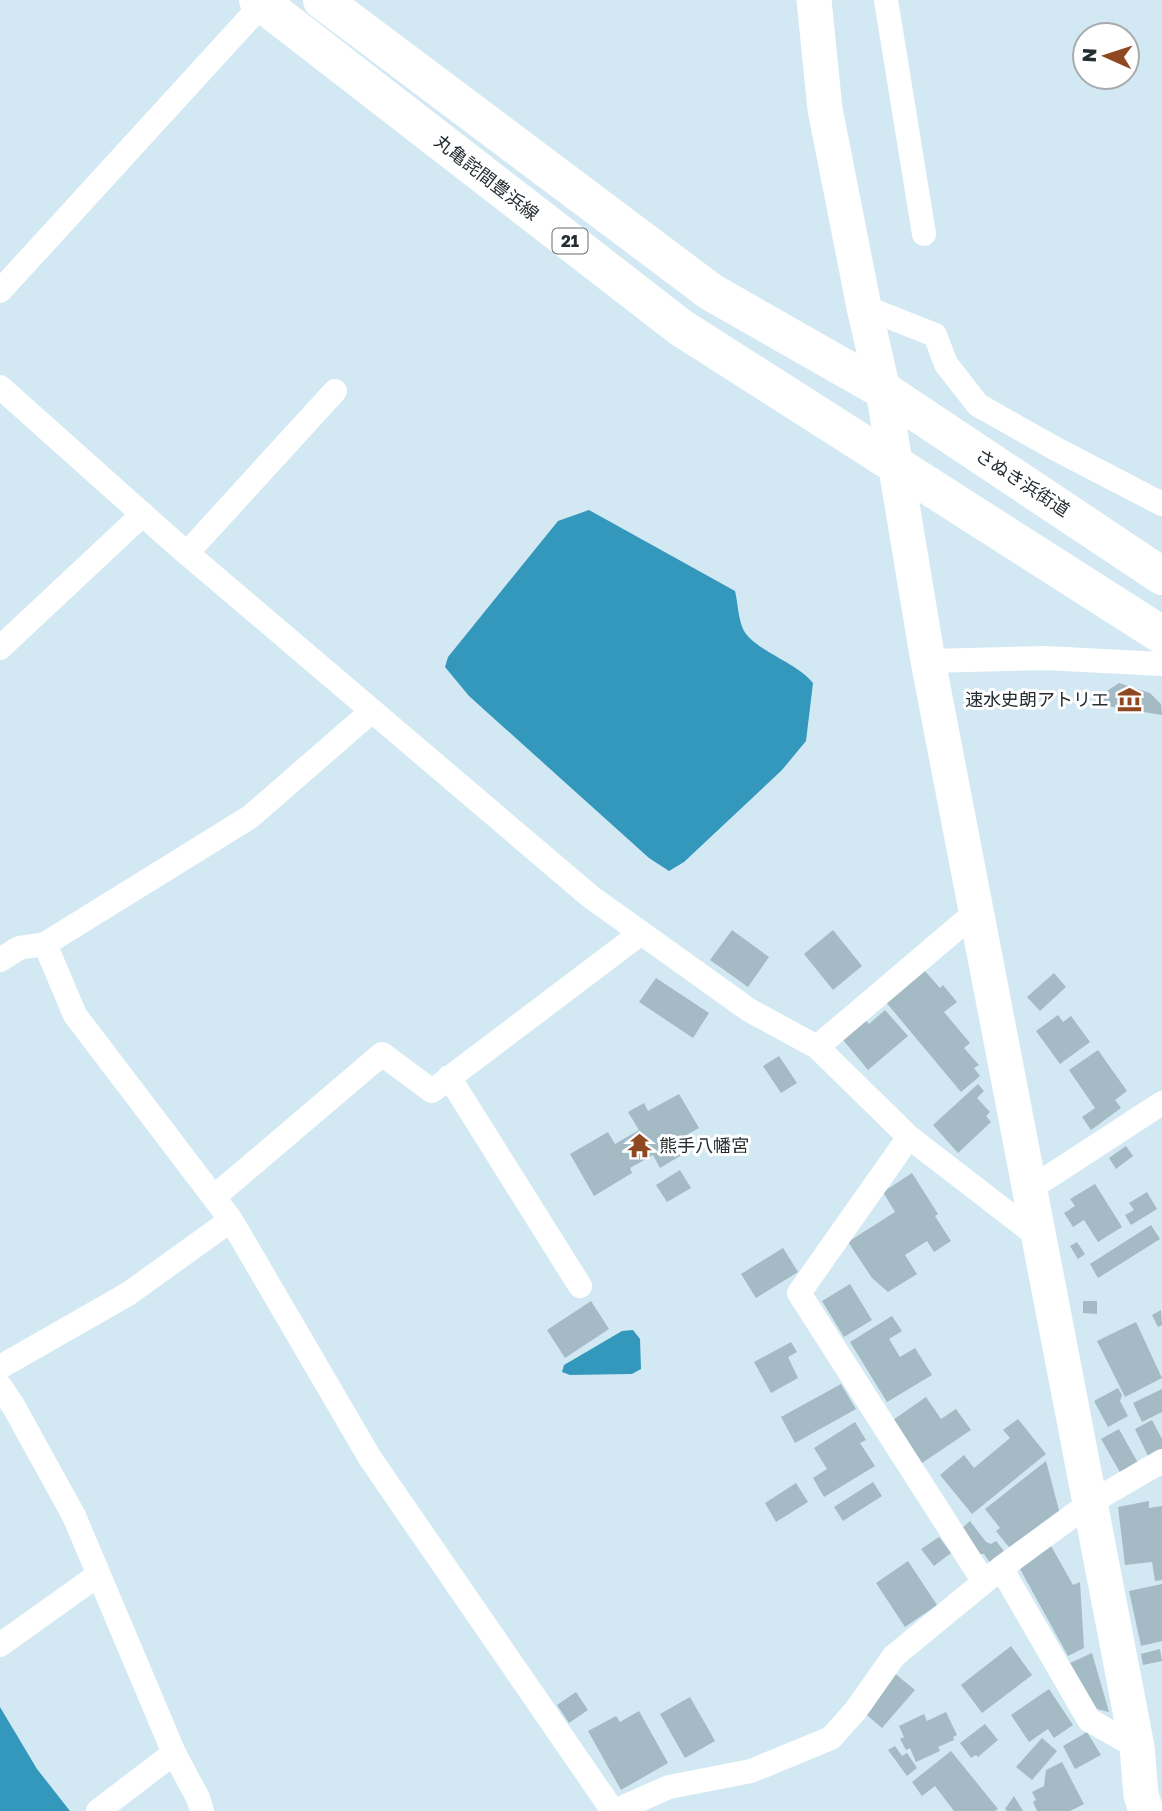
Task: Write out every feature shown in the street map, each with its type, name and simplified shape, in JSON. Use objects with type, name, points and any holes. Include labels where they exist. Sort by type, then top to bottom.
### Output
[{"type":"main road","name":"21","points":[[321,0],[711,292],[883,390]]},
{"type":"main road","name":"丸亀詫間豊浜線","points":[[262,1],[680,327],[894,465]]},
{"type":"main road","name":"さぬき浜街道","points":[[883,390],[1162,576]]},
{"type":"main road","name":"21","points":[[894,465],[1162,635]]},
{"type":"street","points":[[814,0],[825,109],[883,390],[928,660],[1090,1503],[1146,1757],[1142,1795],[1146,1811]]},
{"type":"street","points":[[886,0],[924,234]]},
{"type":"street","points":[[0,292],[262,1]]},
{"type":"street","points":[[864,307],[935,334],[946,364],[978,405],[1162,504]]},
{"type":"street","points":[[0,387],[187,553],[591,897],[749,1010],[817,1047],[909,1137],[1040,1238]]},
{"type":"street","points":[[187,553],[335,391]]},
{"type":"street","points":[[0,648],[143,514]]},
{"type":"street","points":[[928,660],[1045,658],[1162,664]]},
{"type":"street","points":[[0,960],[19,948],[45,944],[250,817],[372,711]]},
{"type":"street","points":[[817,1047],[976,912]]},
{"type":"street","points":[[215,1197],[382,1054],[432,1091],[641,933]]},
{"type":"street","points":[[45,944],[75,1015],[231,1220],[370,1458],[614,1811]]},
{"type":"street","points":[[449,1077],[580,1286]]},
{"type":"street","points":[[1030,1189],[1162,1103]]},
{"type":"street","points":[[909,1137],[799,1293],[1089,1720],[1146,1757]]},
{"type":"street","points":[[0,1367],[128,1294],[231,1220]]},
{"type":"street","points":[[0,1386],[74,1517],[174,1753],[198,1797],[202,1811]]},
{"type":"street","points":[[620,1811],[626,1805],[669,1787],[751,1771],[831,1738],[856,1710],[894,1656],[993,1575],[1090,1503],[1161,1463]]},
{"type":"street","points":[[0,1645],[99,1575]]},
{"type":"street","points":[[98,1811],[174,1753]]},
{"type":"water","points":[[589,510],[735,591],[741,625],[748,636],[813,683],[806,741],[782,770],[684,862],[669,871],[649,858],[469,696],[445,667],[448,657],[558,521]]},
{"type":"water","points":[[633,1330],[640,1339],[641,1369],[632,1374],[570,1375],[562,1372],[564,1365],[622,1331]]},
{"type":"water","points":[[0,1707],[37,1769],[70,1811],[0,1811]]},
{"type":"building","name":"速水史朗アトリエ","points":[[1119,683],[1150,693],[1161,704],[1162,715],[1100,705],[1101,695]]},
{"type":"building","points":[[732,930],[769,957],[748,987],[710,960]]},
{"type":"building","points":[[833,930],[862,966],[833,990],[804,954]]},
{"type":"building","points":[[923,969],[940,988],[943,985],[957,1002],[944,1012],[970,1043],[964,1048],[979,1065],[974,1068],[980,1076],[961,1092],[885,1001]]},
{"type":"building","points":[[1054,973],[1066,987],[1040,1011],[1027,997]]},
{"type":"building","points":[[656,978],[709,1013],[693,1038],[639,1002]]},
{"type":"building","points":[[885,1010],[908,1036],[868,1070],[839,1035],[862,1016],[869,1024]]},
{"type":"building","points":[[1058,1015],[1063,1022],[1071,1016],[1090,1042],[1060,1064],[1036,1031]]},
{"type":"building","points":[[1098,1050],[1127,1091],[1115,1100],[1121,1108],[1091,1130],[1082,1117],[1095,1108],[1069,1070]]},
{"type":"building","points":[[779,1056],[797,1083],[781,1093],[763,1066]]},
{"type":"building","points":[[978,1084],[984,1091],[977,1098],[990,1112],[986,1116],[991,1122],[958,1153],[933,1125]]},
{"type":"building","name":"熊手八幡宮","points":[[679,1094],[699,1128],[688,1134],[695,1147],[660,1168],[653,1155],[630,1168],[632,1173],[594,1196],[570,1154],[608,1132],[615,1144],[639,1130],[628,1112],[644,1103],[648,1111]]},
{"type":"building","points":[[1126,1146],[1133,1156],[1116,1169],[1109,1158]]},
{"type":"building","points":[[680,1170],[691,1188],[667,1202],[656,1185]]},
{"type":"building","points":[[912,1173],[938,1214],[935,1216],[951,1241],[934,1252],[927,1241],[905,1255],[917,1274],[888,1292],[872,1278],[848,1242],[895,1212],[883,1192]]},
{"type":"building","points":[[1095,1184],[1122,1227],[1098,1242],[1084,1220],[1073,1227],[1064,1213],[1075,1206],[1070,1199]]},
{"type":"building","points":[[1147,1192],[1157,1209],[1131,1225],[1125,1215],[1134,1210],[1129,1203]]},
{"type":"building","points":[[1151,1225],[1160,1239],[1098,1278],[1090,1264]]},
{"type":"building","points":[[1077,1242],[1085,1254],[1078,1259],[1070,1246]]},
{"type":"building","points":[[783,1248],[798,1272],[756,1298],[741,1274]]},
{"type":"building","points":[[850,1284],[872,1320],[844,1337],[822,1301]]},
{"type":"building","points":[[591,1301],[609,1329],[565,1358],[547,1330]]},
{"type":"building","points":[[1083,1301],[1097,1301],[1097,1314],[1083,1313]]},
{"type":"building","points":[[1161,1310],[1162,1325],[1158,1327],[1152,1315]]},
{"type":"building","points":[[892,1316],[902,1331],[889,1339],[900,1357],[915,1348],[932,1375],[887,1402],[850,1342]]},
{"type":"building","points":[[1136,1322],[1162,1378],[1125,1397],[1097,1341]]},
{"type":"building","points":[[791,1342],[797,1352],[788,1357],[798,1378],[771,1393],[754,1362]]},
{"type":"building","points":[[841,1384],[856,1409],[795,1443],[781,1417]]},
{"type":"building","points":[[1118,1388],[1122,1395],[1120,1401],[1128,1416],[1108,1427],[1094,1401]]},
{"type":"building","points":[[1162,1389],[1162,1412],[1142,1422],[1133,1403]]},
{"type":"building","points":[[926,1397],[941,1419],[956,1409],[971,1430],[922,1463],[893,1420]]},
{"type":"building","points":[[1018,1419],[1046,1454],[972,1514],[940,1475],[964,1455],[974,1468],[1010,1438],[1003,1430]]},
{"type":"building","points":[[1152,1420],[1162,1439],[1162,1452],[1149,1458],[1135,1429]]},
{"type":"building","points":[[855,1422],[866,1440],[860,1443],[875,1466],[824,1497],[813,1478],[827,1469],[814,1448]]},
{"type":"building","points":[[1119,1429],[1138,1463],[1121,1474],[1101,1439]]},
{"type":"building","points":[[1046,1461],[1060,1514],[1012,1551],[996,1531],[1000,1528],[985,1509]]},
{"type":"building","points":[[873,1482],[882,1496],[843,1521],[834,1507]]},
{"type":"building","points":[[796,1483],[808,1502],[776,1522],[765,1503]]},
{"type":"building","points":[[1149,1501],[1149,1508],[1162,1506],[1162,1580],[1155,1581],[1152,1562],[1125,1565],[1118,1507]]},
{"type":"building","points":[[970,1521],[986,1542],[991,1544],[996,1541],[1008,1556],[993,1567],[984,1554],[979,1554],[961,1529]]},
{"type":"building","points":[[939,1537],[951,1553],[934,1566],[921,1549]]},
{"type":"building","points":[[1050,1544],[1073,1585],[1080,1582],[1084,1648],[1068,1656],[1020,1569]]},
{"type":"building","points":[[908,1561],[937,1605],[905,1627],[876,1583]]},
{"type":"building","points":[[1162,1584],[1162,1641],[1141,1646],[1129,1591]]},
{"type":"building","points":[[1011,1646],[1032,1675],[982,1713],[961,1685]]},
{"type":"building","points":[[1160,1649],[1162,1661],[1143,1665],[1141,1654]]},
{"type":"building","points":[[1092,1653],[1109,1712],[1097,1709],[1070,1663]]},
{"type":"building","points":[[893,1672],[915,1690],[882,1728],[861,1710]]},
{"type":"building","points":[[1049,1689],[1073,1725],[1054,1738],[1048,1729],[1029,1742],[1011,1715]]},
{"type":"building","points":[[576,1692],[588,1710],[569,1723],[557,1705]]},
{"type":"building","points":[[690,1697],[715,1741],[685,1758],[660,1714]]},
{"type":"building","points":[[639,1711],[668,1763],[621,1790],[588,1731],[616,1716],[620,1722]]},
{"type":"building","points":[[946,1712],[957,1735],[953,1737],[954,1740],[938,1747],[940,1751],[916,1762],[910,1748],[906,1750],[900,1739],[904,1737],[899,1726],[924,1714],[927,1721]]},
{"type":"building","points":[[985,1724],[998,1740],[978,1757],[976,1755],[971,1758],[960,1743]]},
{"type":"building","points":[[1087,1732],[1101,1755],[1075,1769],[1063,1746]]},
{"type":"building","points":[[1042,1738],[1057,1751],[1032,1780],[1016,1767]]},
{"type":"building","points":[[895,1746],[902,1756],[907,1753],[917,1768],[907,1776],[888,1750]]},
{"type":"building","points":[[951,1751],[998,1809],[954,1811],[935,1786],[922,1796],[912,1782]]},
{"type":"building","points":[[1062,1762],[1084,1804],[1070,1811],[1037,1811],[1032,1792],[1044,1786],[1046,1770]]},
{"type":"building","points":[[1014,1796],[1023,1811],[1005,1809]]},
{"type":"place","name":"速水史朗アトリエ","points":[[1129,699]]},
{"type":"place","name":"熊手八幡宮","points":[[639,1145]]}]
